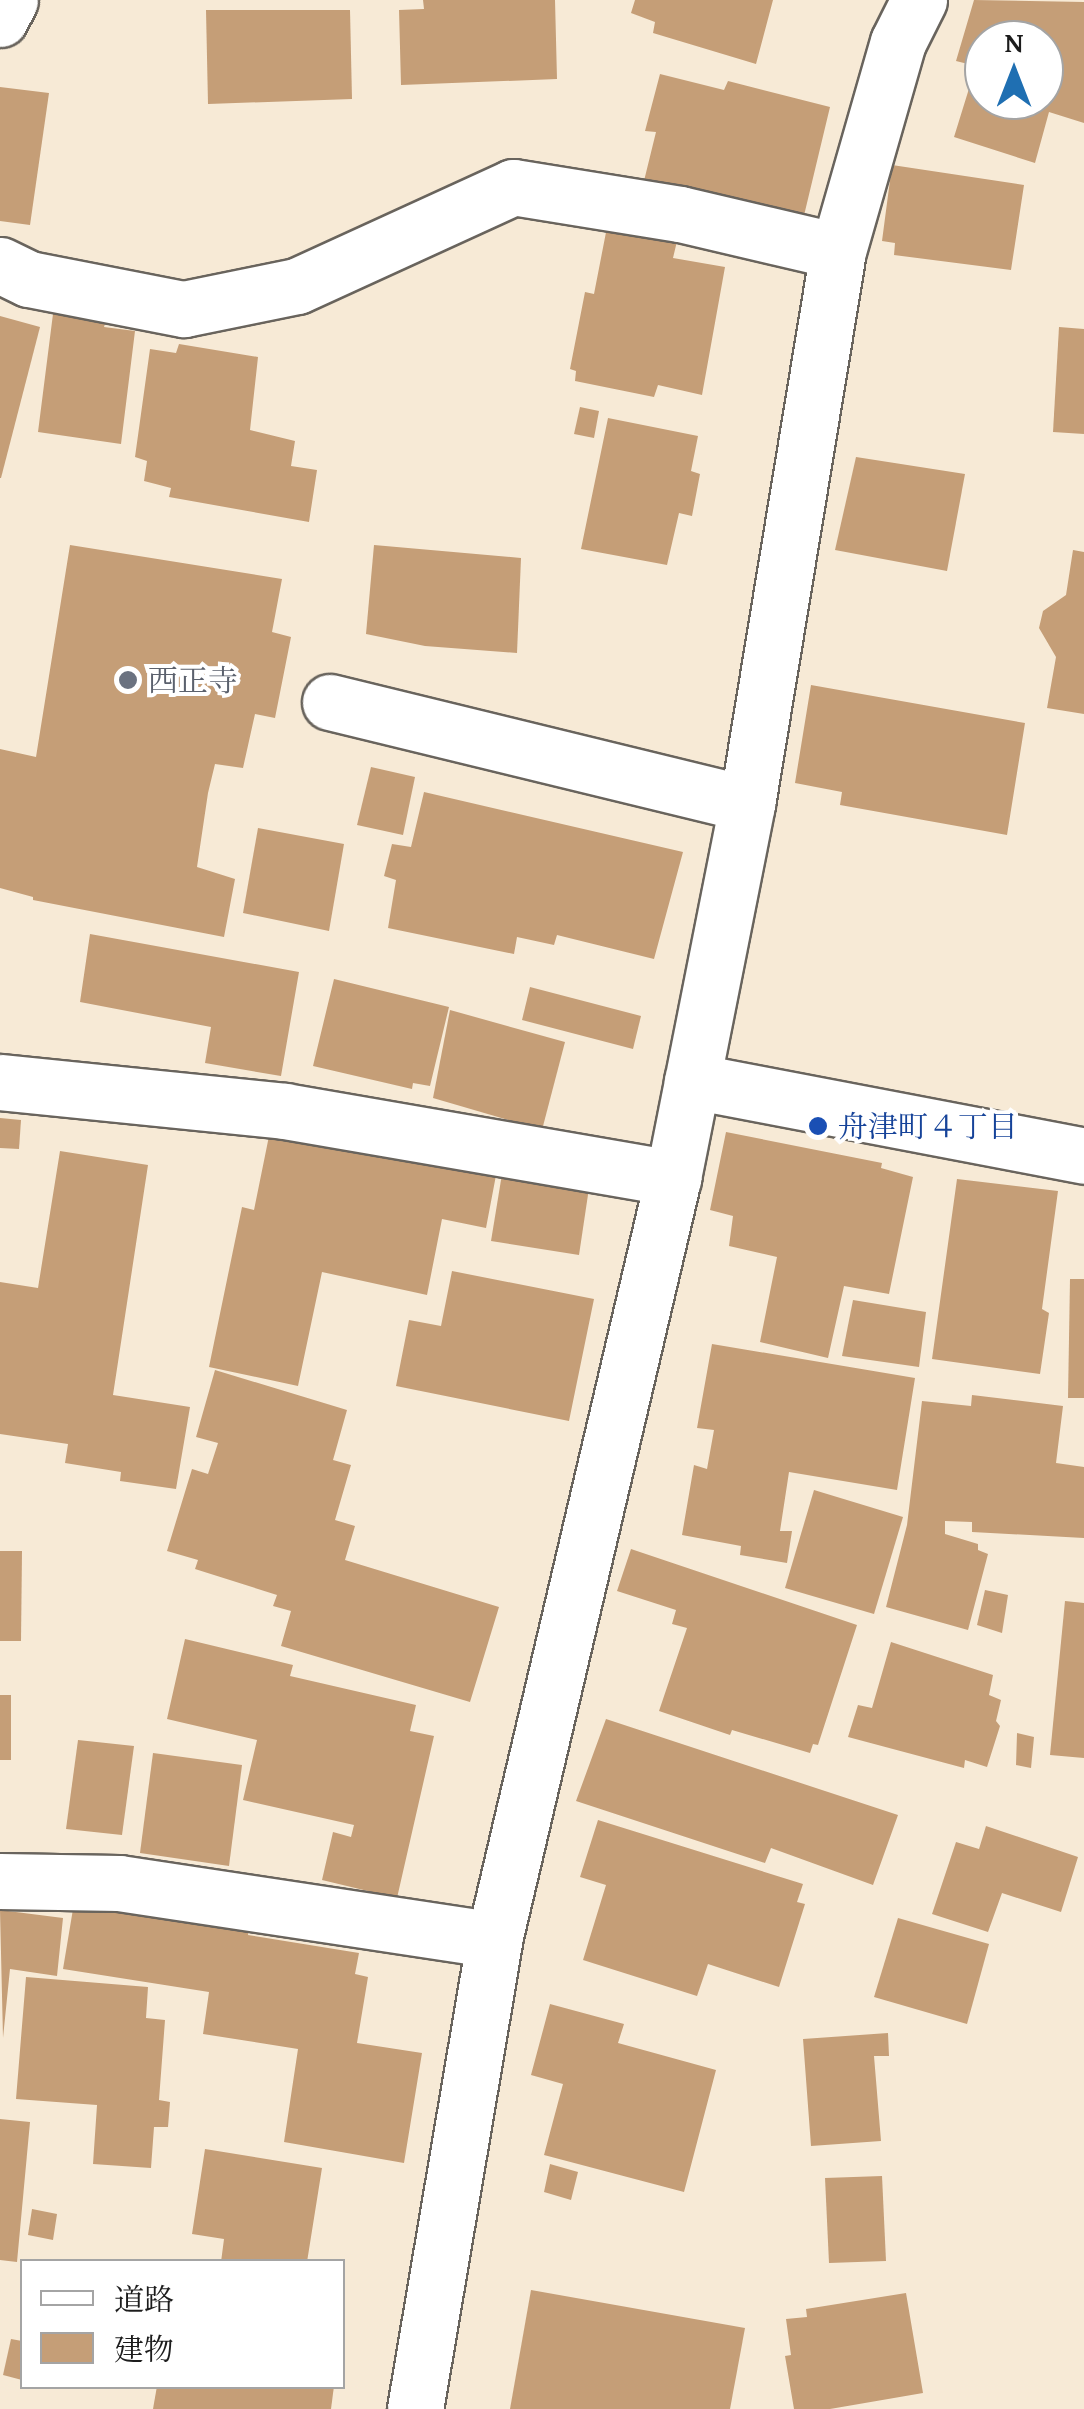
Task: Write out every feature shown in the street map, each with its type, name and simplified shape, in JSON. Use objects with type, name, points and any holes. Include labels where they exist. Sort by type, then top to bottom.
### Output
[{"type":"street","points":[[0,19],[10,0]]},
{"type":"street","points":[[415,2409],[494,1940],[673,1178],[747,804],[838,251],[898,42],[919,0]]},
{"type":"street","points":[[0,266],[29,279],[184,310],[297,286],[513,187],[680,214],[838,251]]},
{"type":"street","points":[[330,702],[747,804]]},
{"type":"street","points":[[692,1081],[1084,1156]]},
{"type":"street","points":[[0,1082],[285,1110],[673,1178]]},
{"type":"street","points":[[0,1881],[119,1882],[494,1940]]},
{"type":"building","points":[[423,0],[555,0],[557,79],[401,85],[399,10],[424,9]]},
{"type":"building","points":[[635,0],[773,0],[756,64],[653,33],[655,22],[631,13]]},
{"type":"building","points":[[974,0],[1084,2],[1084,123],[1064,117],[1064,20],[968,20]]},
{"type":"building","points":[[206,10],[350,10],[352,99],[208,104]]},
{"type":"building","points":[[964,34],[964,63],[956,61]]},
{"type":"building","points":[[660,74],[724,90],[728,81],[830,107],[801,228],[643,185],[656,132],[645,131]]},
{"type":"building","points":[[0,87],[49,93],[30,225],[0,221]]},
{"type":"building","points":[[964,105],[964,120],[1047,120],[1035,163],[954,137]]},
{"type":"building","points":[[892,165],[1024,185],[1011,270],[894,255],[895,243],[882,241]]},
{"type":"building","points":[[608,222],[678,237],[673,258],[725,267],[702,395],[658,385],[654,397],[575,381],[576,371],[570,369],[585,292],[594,294]]},
{"type":"building","points":[[54,306],[109,311],[104,327],[135,331],[121,444],[38,432]]},
{"type":"building","points":[[0,316],[40,327],[1,478],[0,478]]},
{"type":"building","points":[[1059,327],[1084,329],[1084,434],[1053,432]]},
{"type":"building","points":[[179,344],[258,357],[250,430],[295,441],[291,466],[317,470],[309,522],[169,497],[171,488],[144,481],[147,461],[135,457],[150,349],[176,353]]},
{"type":"building","points":[[580,407],[599,411],[594,438],[574,434]]},
{"type":"building","points":[[608,418],[698,436],[691,471],[700,474],[692,516],[679,513],[667,565],[581,549]]},
{"type":"building","points":[[856,457],[965,474],[947,571],[835,550]]},
{"type":"building","points":[[70,545],[282,579],[272,632],[291,637],[275,718],[255,714],[243,768],[215,764],[208,793],[197,867],[235,879],[224,937],[33,900],[0,888],[0,749],[36,757]]},
{"type":"building","points":[[374,545],[521,558],[517,653],[425,646],[366,634]]},
{"type":"building","points":[[1073,550],[1084,552],[1084,714],[1047,708],[1056,657],[1039,628],[1043,611],[1066,595]]},
{"type":"building","points":[[811,685],[1025,723],[1007,835],[840,805],[842,792],[795,783]]},
{"type":"building","points":[[371,767],[415,777],[403,835],[357,825]]},
{"type":"building","points":[[424,792],[683,852],[654,959],[557,935],[554,945],[517,937],[514,954],[388,928],[396,880],[384,876],[392,844],[411,847]]},
{"type":"building","points":[[258,828],[344,844],[329,931],[243,913]]},
{"type":"building","points":[[90,934],[299,972],[281,1076],[205,1063],[211,1027],[80,1002]]},
{"type":"building","points":[[334,979],[449,1007],[430,1086],[413,1083],[412,1089],[313,1066]]},
{"type":"building","points":[[530,987],[641,1016],[633,1049],[522,1020]]},
{"type":"building","points":[[450,1010],[565,1042],[542,1130],[433,1098]]},
{"type":"building","points":[[0,1118],[21,1120],[19,1149],[0,1148]]},
{"type":"building","points":[[726,1132],[882,1163],[881,1168],[913,1177],[889,1294],[844,1286],[828,1358],[760,1342],[777,1257],[729,1246],[733,1216],[710,1210]]},
{"type":"building","points":[[269,1136],[364,1155],[366,1142],[497,1170],[486,1228],[442,1219],[427,1295],[322,1272],[298,1386],[209,1367],[242,1207],[254,1210]]},
{"type":"building","points":[[60,1151],[148,1165],[113,1395],[190,1407],[176,1489],[120,1481],[121,1472],[65,1463],[68,1444],[0,1434],[0,1282],[38,1288]]},
{"type":"building","points":[[502,1174],[589,1188],[579,1255],[491,1241]]},
{"type":"building","points":[[957,1179],[1058,1191],[1042,1309],[1049,1313],[1040,1374],[932,1359]]},
{"type":"building","points":[[452,1271],[594,1299],[569,1421],[396,1386],[409,1320],[441,1326]]},
{"type":"building","points":[[1070,1279],[1084,1279],[1084,1398],[1068,1398]]},
{"type":"building","points":[[853,1300],[926,1312],[919,1367],[842,1356]]},
{"type":"building","points":[[712,1344],[915,1378],[897,1490],[789,1472],[780,1531],[792,1531],[787,1563],[740,1555],[741,1546],[682,1535],[694,1465],[707,1469],[714,1430],[697,1428]]},
{"type":"building","points":[[215,1370],[347,1410],[333,1460],[351,1465],[335,1520],[355,1526],[345,1560],[499,1607],[470,1702],[281,1646],[291,1611],[273,1606],[277,1595],[195,1569],[198,1560],[167,1551],[192,1469],[208,1474],[218,1443],[196,1437]]},
{"type":"building","points":[[972,1395],[1063,1406],[1056,1463],[1084,1467],[1084,1538],[972,1532],[972,1522],[945,1521],[945,1534],[978,1544],[978,1550],[988,1554],[968,1630],[886,1607],[907,1525],[922,1401],[971,1406]]},
{"type":"building","points":[[814,1490],[903,1517],[874,1614],[785,1588]]},
{"type":"building","points":[[631,1549],[857,1625],[818,1745],[813,1744],[810,1753],[732,1730],[730,1735],[659,1711],[687,1628],[672,1624],[676,1610],[617,1591]]},
{"type":"building","points":[[0,1551],[22,1551],[21,1641],[0,1641]]},
{"type":"building","points":[[985,1590],[1008,1595],[1002,1633],[977,1625]]},
{"type":"building","points":[[1065,1601],[1084,1603],[1084,1758],[1050,1755]]},
{"type":"building","points":[[185,1639],[293,1665],[290,1676],[416,1705],[410,1731],[434,1736],[397,1898],[322,1880],[333,1832],[351,1837],[354,1825],[243,1800],[257,1740],[167,1719]]},
{"type":"building","points":[[891,1642],[993,1675],[989,1695],[1001,1700],[996,1721],[1000,1726],[987,1767],[965,1760],[964,1768],[848,1737],[858,1705],[872,1708]]},
{"type":"building","points":[[0,1695],[11,1695],[11,1760],[0,1760]]},
{"type":"building","points":[[606,1719],[898,1815],[873,1885],[771,1848],[765,1863],[576,1801]]},
{"type":"building","points":[[1017,1733],[1034,1737],[1031,1768],[1016,1765]]},
{"type":"building","points":[[78,1740],[134,1746],[122,1835],[66,1829]]},
{"type":"building","points":[[153,1753],[242,1765],[229,1866],[140,1853]]},
{"type":"building","points":[[598,1820],[803,1884],[797,1902],[805,1904],[779,1987],[708,1964],[697,1996],[583,1960],[606,1885],[580,1877]]},
{"type":"building","points":[[986,1826],[1078,1857],[1061,1912],[1002,1893],[988,1932],[932,1914],[956,1842],[979,1849]]},
{"type":"building","points":[[76,1891],[250,1921],[248,1935],[359,1953],[355,1974],[368,1977],[357,2043],[422,2053],[404,2163],[284,2142],[298,2049],[203,2034],[209,1992],[63,1969]]},
{"type":"building","points":[[0,1910],[63,1918],[57,1976],[10,1969],[3,2038]]},
{"type":"building","points":[[898,1918],[989,1944],[967,2024],[874,1997]]},
{"type":"building","points":[[26,1977],[148,1987],[146,2018],[165,2020],[159,2100],[170,2102],[168,2127],[154,2127],[151,2168],[93,2164],[97,2105],[16,2099]]},
{"type":"building","points":[[550,2004],[624,2024],[618,2043],[716,2070],[684,2192],[544,2155],[563,2084],[531,2075]]},
{"type":"building","points":[[888,2033],[889,2056],[874,2056],[881,2141],[811,2146],[803,2039]]},
{"type":"building","points":[[0,2119],[30,2122],[17,2262],[0,2260]]},
{"type":"building","points":[[205,2149],[322,2168],[307,2259],[221,2259],[224,2239],[192,2234]]},
{"type":"building","points":[[550,2164],[578,2172],[571,2200],[544,2192]]},
{"type":"building","points":[[882,2176],[886,2261],[829,2263],[825,2178]]},
{"type":"building","points":[[32,2209],[57,2214],[53,2240],[28,2235]]},
{"type":"building","points":[[531,2290],[745,2328],[730,2409],[510,2409]]},
{"type":"building","points":[[906,2293],[923,2393],[830,2409],[794,2409],[785,2356],[791,2355],[786,2319],[807,2317],[806,2309]]},
{"type":"building","points":[[11,2339],[20,2341],[20,2379],[3,2375]]},
{"type":"building","points":[[156,2389],[334,2389],[331,2409],[153,2409]]},
{"type":"place","name":"西正寺","points":[[128,680]]},
{"type":"place","name":"舟津町４丁目","points":[[818,1126]]}]
